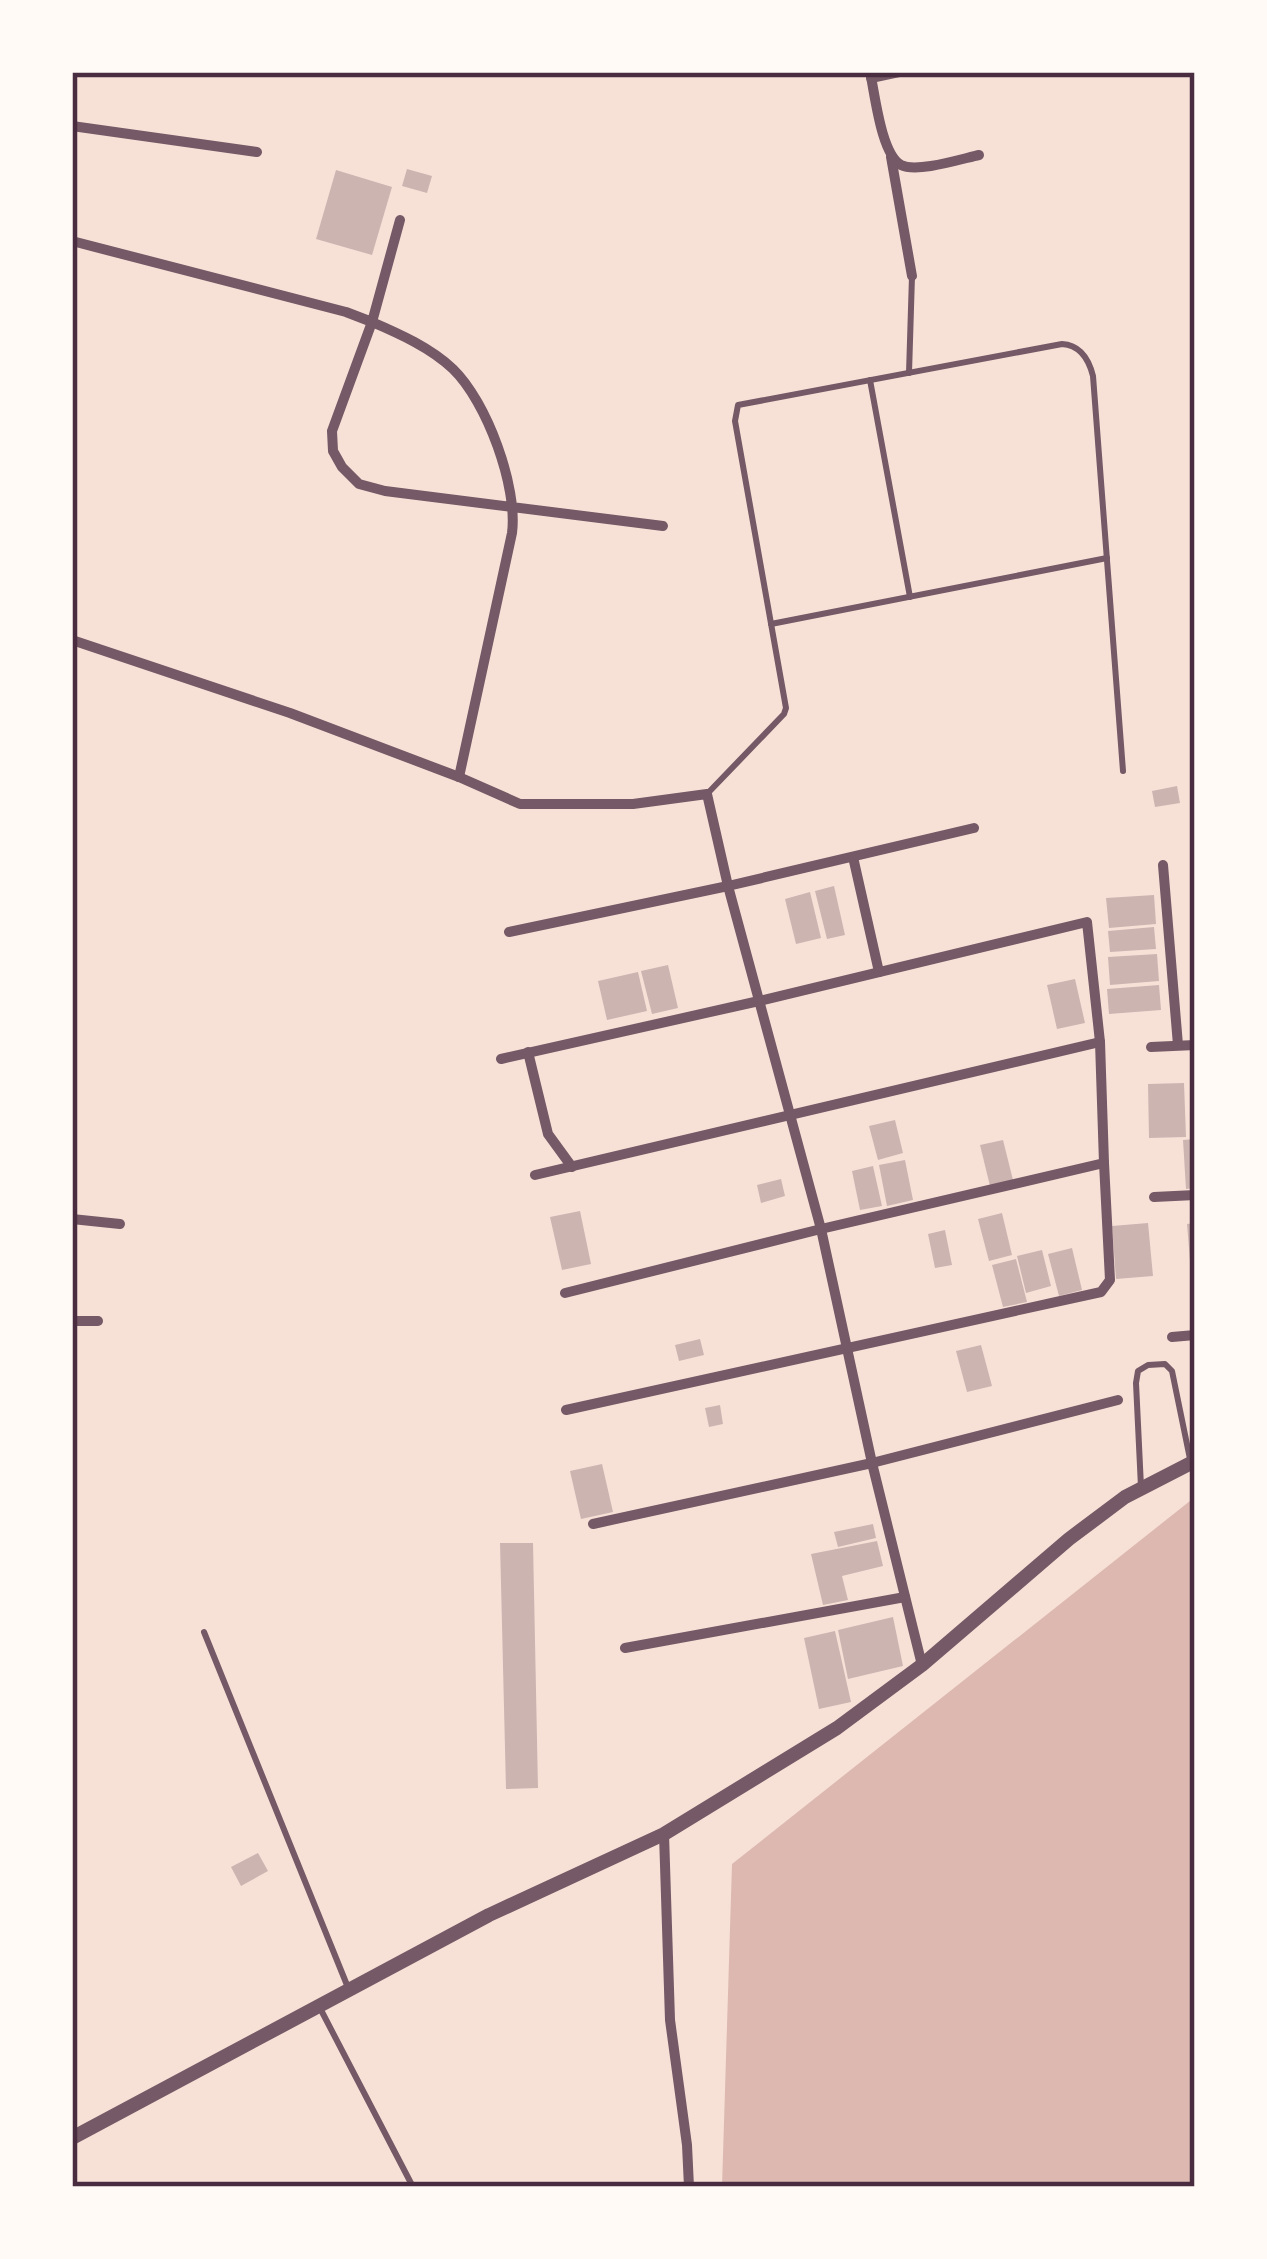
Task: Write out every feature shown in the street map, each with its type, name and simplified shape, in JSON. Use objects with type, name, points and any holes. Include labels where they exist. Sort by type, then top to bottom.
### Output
[{"type":"street","points":[[899,72],[871,75],[912,276]]},
{"type":"street","points":[[72,126],[257,152]]},
{"type":"street","points":[[890,154],[902,166],[919,167],[979,155]]},
{"type":"street","points":[[400,220],[372,322],[332,430],[333,451],[342,467],[359,484],[385,491],[663,526]]},
{"type":"street","points":[[72,241],[346,312],[403,335],[458,374],[500,453],[514,507],[508,557],[459,777]]},
{"type":"street","points":[[72,640],[290,713],[520,804],[633,803],[707,794],[821,1229],[922,1664]]},
{"type":"street","points":[[509,932],[974,828]]},
{"type":"street","points":[[853,857],[879,972]]},
{"type":"street","points":[[1163,865],[1178,1045]]},
{"type":"street","points":[[501,1059],[1087,922],[1100,1042],[1110,1280],[1101,1292],[566,1410]]},
{"type":"street","points":[[535,1175],[1100,1042]]},
{"type":"street","points":[[1151,1047],[1195,1045]]},
{"type":"street","points":[[527,1052],[548,1134],[572,1167]]},
{"type":"street","points":[[565,1293],[1104,1163]]},
{"type":"street","points":[[1154,1198],[1195,1195]]},
{"type":"street","points":[[72,1219],[120,1224]]},
{"type":"street","points":[[72,1321],[98,1321]]},
{"type":"street","points":[[1172,1337],[1195,1335]]},
{"type":"street","points":[[593,1524],[872,1462],[1118,1400]]},
{"type":"street","points":[[74,2134],[489,1916],[664,1834],[837,1728],[1124,1497],[1193,1462]]},
{"type":"street","points":[[625,1648],[904,1597]]},
{"type":"street","points":[[664,1834],[670,2020],[688,2187]]},
{"type":"lane","points":[[909,373],[912,276]]},
{"type":"lane","points":[[707,794],[786,708],[735,413],[738,405],[1062,344],[1071,344],[1085,357],[1093,376],[1123,771]]},
{"type":"lane","points":[[870,380],[910,597]]},
{"type":"lane","points":[[771,625],[1107,558]]},
{"type":"lane","points":[[1141,1488],[1136,1383],[1138,1370],[1148,1365],[1165,1364],[1172,1371],[1193,1462]]},
{"type":"lane","points":[[204,1632],[350,1990]]},
{"type":"lane","points":[[319,2006],[413,2187]]},
{"type":"shaded area","points":[[1195,1497],[1195,2187],[722,2187],[732,1864]]},
{"type":"building","points":[[407,169],[432,176],[427,193],[402,186]]},
{"type":"building","points":[[336,170],[392,187],[372,255],[316,239]]},
{"type":"building","points":[[1177,786],[1180,803],[1155,807],[1152,791]]},
{"type":"building","points":[[834,886],[845,935],[827,939],[815,891]]},
{"type":"building","points":[[810,892],[821,938],[796,944],[785,899]]},
{"type":"building","points":[[1154,895],[1156,924],[1109,928],[1106,898]]},
{"type":"building","points":[[1154,927],[1156,949],[1110,952],[1108,931]]},
{"type":"building","points":[[1157,954],[1159,981],[1110,985],[1108,957]]},
{"type":"building","points":[[668,965],[678,1008],[652,1014],[641,971]]},
{"type":"building","points":[[638,972],[647,1011],[607,1020],[598,981]]},
{"type":"building","points":[[1075,979],[1085,1023],[1057,1029],[1047,985]]},
{"type":"building","points":[[1159,985],[1161,1010],[1109,1014],[1107,989]]},
{"type":"building","points":[[1184,1083],[1186,1137],[1149,1138],[1148,1084]]},
{"type":"building","points":[[895,1120],[903,1153],[878,1160],[869,1126]]},
{"type":"building","points":[[1195,1139],[1195,1188],[1186,1189],[1183,1140]]},
{"type":"building","points":[[1003,1140],[1013,1180],[990,1186],[980,1145]]},
{"type":"building","points":[[905,1160],[913,1200],[887,1206],[879,1165]]},
{"type":"building","points":[[873,1166],[882,1206],[860,1210],[852,1171]]},
{"type":"building","points":[[781,1179],[785,1196],[761,1203],[757,1185]]},
{"type":"building","points":[[580,1211],[591,1264],[562,1270],[550,1217]]},
{"type":"building","points":[[1002,1213],[1012,1255],[989,1261],[978,1219]]},
{"type":"building","points":[[1148,1223],[1153,1276],[1116,1279],[1112,1226]]},
{"type":"building","points":[[1195,1223],[1195,1285],[1192,1285],[1187,1224]]},
{"type":"building","points":[[945,1230],[952,1265],[935,1268],[928,1234]]},
{"type":"building","points":[[1072,1248],[1082,1290],[1059,1296],[1048,1254]]},
{"type":"building","points":[[1042,1250],[1051,1286],[1026,1293],[1017,1256]]},
{"type":"building","points":[[1016,1259],[1027,1302],[1003,1307],[992,1265]]},
{"type":"building","points":[[700,1339],[704,1355],[679,1361],[675,1345]]},
{"type":"building","points":[[981,1345],[992,1386],[967,1392],[956,1351]]},
{"type":"building","points":[[720,1405],[723,1424],[709,1427],[705,1408]]},
{"type":"building","points":[[602,1464],[613,1512],[581,1519],[570,1471]]},
{"type":"building","points":[[873,1524],[876,1538],[838,1547],[834,1532]]},
{"type":"building","points":[[877,1541],[883,1566],[842,1576],[848,1600],[823,1605],[811,1554]]},
{"type":"building","points":[[500,1543],[533,1543],[538,1788],[506,1789]]},
{"type":"building","points":[[893,1617],[903,1666],[848,1679],[838,1630]]},
{"type":"building","points":[[835,1631],[851,1702],[819,1709],[804,1638]]},
{"type":"building","points":[[258,1853],[268,1871],[241,1886],[231,1867]]}]
